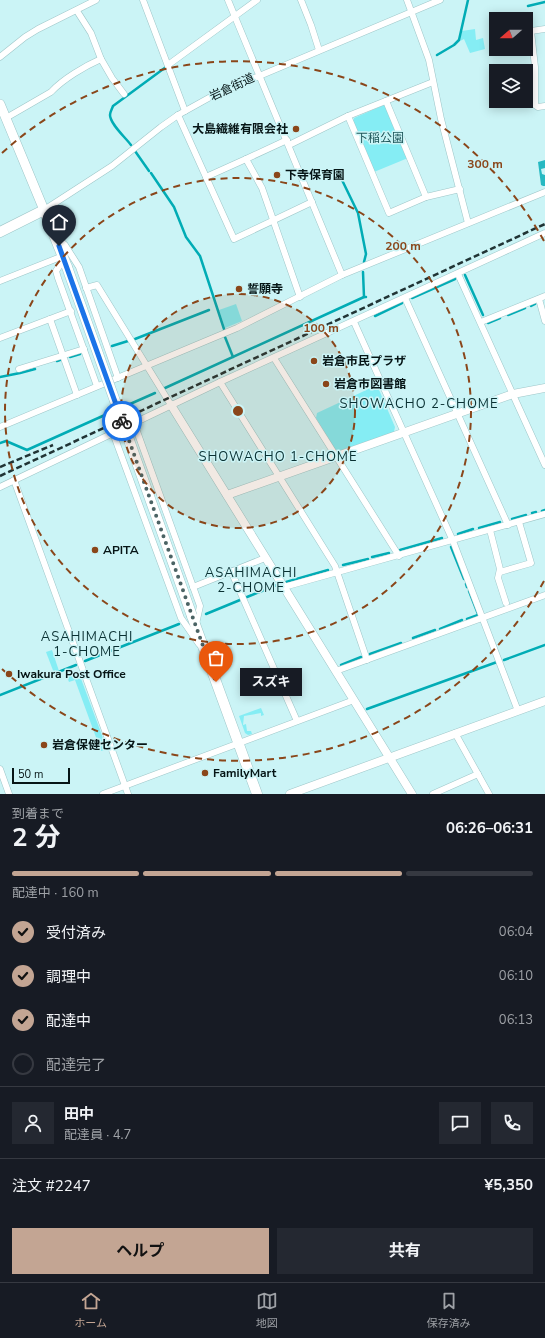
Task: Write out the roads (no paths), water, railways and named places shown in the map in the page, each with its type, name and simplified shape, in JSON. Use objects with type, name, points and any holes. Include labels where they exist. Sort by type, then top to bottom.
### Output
[{"type":"main road","points":[[0,104],[64,260],[257,794]]},
{"type":"main road","points":[[0,232],[44,210]]},
{"type":"street","points":[[0,57],[25,37],[38,29],[77,11],[96,0]]},
{"type":"street","points":[[143,0],[185,111]]},
{"type":"street","points":[[228,0],[342,275]]},
{"type":"street","points":[[168,65],[257,0]]},
{"type":"street","points":[[301,0],[319,50]]},
{"type":"street","points":[[407,0],[429,60],[441,119],[468,223]]},
{"type":"street","name":"岩倉街道","points":[[44,210],[110,167],[178,115],[214,95],[440,0]]},
{"type":"street","points":[[77,11],[91,33],[101,58],[112,78],[124,94]]},
{"type":"street","points":[[545,29],[531,31],[535,67],[535,105],[538,107],[545,106]]},
{"type":"street","points":[[6,118],[51,92],[57,86],[101,58]]},
{"type":"street","points":[[206,176],[433,82]]},
{"type":"street","points":[[386,101],[426,197]]},
{"type":"street","points":[[178,115],[234,239],[312,202]]},
{"type":"street","points":[[348,116],[389,213],[426,197],[460,189]]},
{"type":"street","points":[[246,159],[262,188],[300,297]]},
{"type":"street","points":[[0,427],[237,328],[342,275],[422,244],[468,223],[545,192]]},
{"type":"street","points":[[0,487],[220,382],[354,322],[545,233]]},
{"type":"street","points":[[55,237],[66,245],[77,262],[118,378]]},
{"type":"street","points":[[0,281],[64,260]]},
{"type":"street","points":[[64,260],[56,271],[97,386]]},
{"type":"street","points":[[458,274],[545,465]]},
{"type":"street","points":[[86,288],[97,284],[146,366],[412,794]]},
{"type":"street","points":[[481,322],[545,296]]},
{"type":"street","points":[[406,298],[508,525]]},
{"type":"street","points":[[539,299],[545,321]]},
{"type":"street","points":[[0,338],[70,311]]},
{"type":"street","points":[[50,319],[76,395]]},
{"type":"street","points":[[354,322],[453,541],[518,710]]},
{"type":"street","points":[[19,369],[84,349]]},
{"type":"street","points":[[274,358],[399,556]]},
{"type":"street","points":[[220,382],[338,572],[367,660]]},
{"type":"street","points":[[227,495],[513,394],[545,388]]},
{"type":"street","points":[[134,423],[200,606],[196,626]]},
{"type":"street","points":[[113,433],[181,618],[206,654]]},
{"type":"street","points":[[14,480],[128,794]]},
{"type":"street","points":[[284,587],[453,541],[545,514]]},
{"type":"street","points":[[500,572],[531,563],[519,522]]},
{"type":"street","points":[[490,530],[500,569],[498,578],[506,604]]},
{"type":"street","points":[[193,587],[265,558]]},
{"type":"street","points":[[231,571],[297,721]]},
{"type":"street","points":[[336,671],[545,595]]},
{"type":"street","points":[[103,794],[354,700]]},
{"type":"street","points":[[290,794],[545,701]]},
{"type":"street","points":[[456,733],[489,794]]},
{"type":"street","points":[[0,770],[9,794]]},
{"type":"street","points":[[433,794],[478,774]]},
{"type":"waterway","points":[[437,55],[454,45],[459,40],[468,0]]},
{"type":"waterway","points":[[528,6],[545,2]]},
{"type":"waterway","points":[[131,145],[115,127],[111,119],[110,114],[113,106],[166,67]]},
{"type":"waterway","points":[[135,151],[149,171]]},
{"type":"waterway","points":[[151,173],[174,207],[186,237],[200,256],[224,329]]},
{"type":"waterway","points":[[342,180],[358,213],[366,254],[364,262]]},
{"type":"waterway","points":[[363,272],[364,297],[366,297]]},
{"type":"waterway","points":[[465,275],[483,315]]},
{"type":"waterway","points":[[412,298],[455,279]]},
{"type":"waterway","points":[[165,388],[364,297]]},
{"type":"waterway","points":[[375,316],[402,303]]},
{"type":"waterway","points":[[531,306],[535,304]]},
{"type":"waterway","points":[[508,315],[525,308]]},
{"type":"waterway","points":[[135,339],[209,310]]},
{"type":"waterway","points":[[488,323],[500,318]]},
{"type":"waterway","points":[[225,337],[233,357]]},
{"type":"waterway","points":[[112,346],[128,341]]},
{"type":"waterway","points":[[70,357],[80,354]]},
{"type":"waterway","points":[[0,377],[35,369]]},
{"type":"waterway","points":[[121,408],[155,393]]},
{"type":"waterway","points":[[0,443],[6,441],[27,450],[116,410]]},
{"type":"waterway","points":[[532,513],[536,512]]},
{"type":"waterway","points":[[512,519],[526,515]]},
{"type":"waterway","points":[[479,528],[500,522]]},
{"type":"waterway","points":[[458,534],[473,529]]},
{"type":"waterway","points":[[400,550],[442,538]]},
{"type":"waterway","points":[[451,547],[464,579]]},
{"type":"waterway","points":[[372,557],[389,553]]},
{"type":"waterway","points":[[343,565],[368,559]]},
{"type":"waterway","points":[[286,582],[328,570]]},
{"type":"waterway","points":[[247,597],[277,585]]},
{"type":"waterway","points":[[469,591],[478,614]]},
{"type":"waterway","points":[[206,614],[240,600]]},
{"type":"waterway","points":[[467,619],[478,615]]},
{"type":"waterway","points":[[440,629],[462,620]]},
{"type":"waterway","points":[[85,661],[179,624]]},
{"type":"waterway","points":[[413,638],[435,630]]},
{"type":"waterway","points":[[370,654],[401,643]]},
{"type":"waterway","points":[[504,660],[545,645]]},
{"type":"waterway","points":[[341,665],[361,657]]},
{"type":"waterway","points":[[367,709],[497,662]]},
{"type":"waterway","points":[[0,695],[76,665]]},
{"type":"railway","points":[[0,476],[545,224]]},
{"type":"railway","points":[[0,467],[53,445]]},
{"type":"place","name":"大島繊維有限会社","points":[[296,129]]},
{"type":"place","name":"下寺保育園","points":[[277,175]]},
{"type":"place","name":"誓願寺","points":[[239,289]]},
{"type":"place","name":"岩倉市民プラザ","points":[[314,361]]},
{"type":"place","name":"岩倉市図書館","points":[[326,384]]},
{"type":"place","name":"APITA","points":[[95,550]]},
{"type":"place","name":"Iwakura Post Office","points":[[9,674]]},
{"type":"place","name":"スズキ","points":[[216,682]]},
{"type":"place","name":"岩倉保健センター","points":[[44,745]]},
{"type":"place","name":"FamilyMart","points":[[205,773]]},
{"type":"district","name":"SHOWACHO 2-CHOME","points":[[419,404]]},
{"type":"district","name":"SHOWACHO 1-CHOME","points":[[278,457]]},
{"type":"district","name":"ASAHIMACHI 2-CHOME","points":[[251,580]]},
{"type":"district","name":"ASAHIMACHI 1-CHOME","points":[[87,644]]},
{"type":"park label","name":"下稲公園","points":[[380,138]]}]
